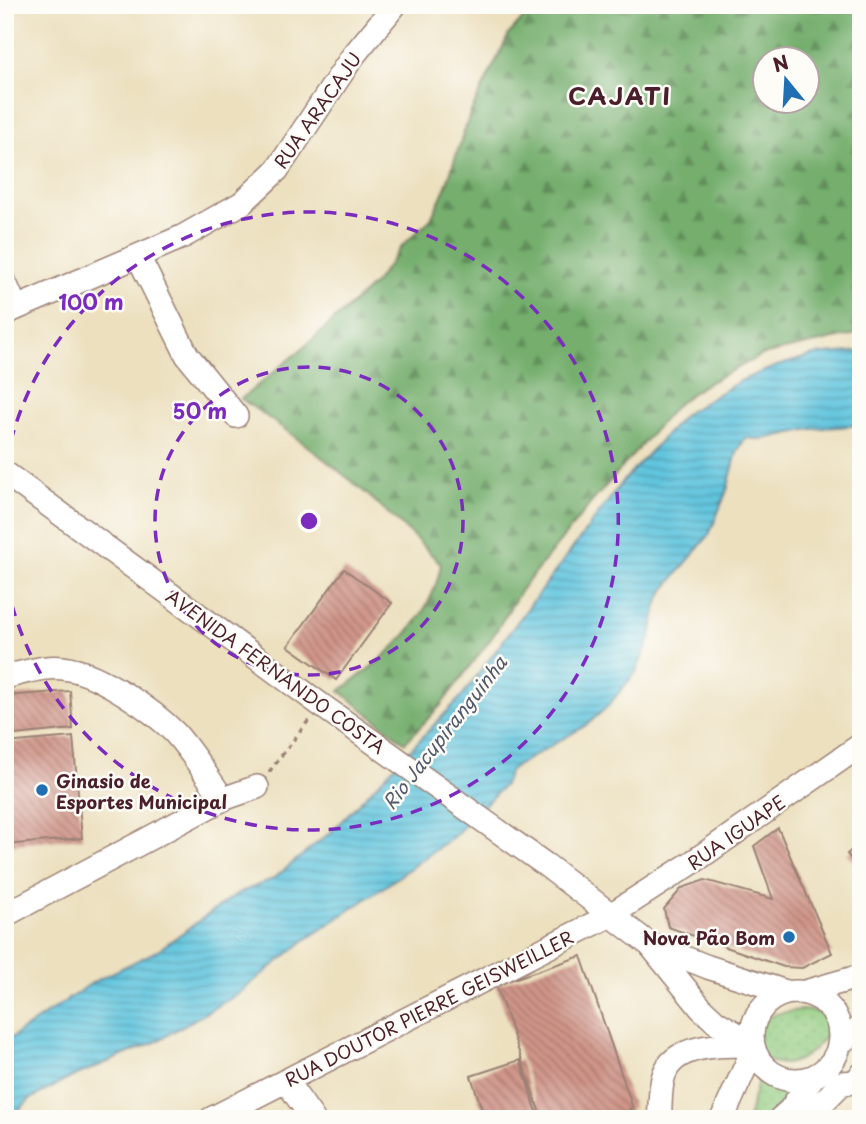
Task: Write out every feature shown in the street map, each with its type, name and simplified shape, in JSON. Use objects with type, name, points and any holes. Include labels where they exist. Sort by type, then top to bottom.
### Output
[{"type":"street","name":"RUA ARACAJU","points":[[10,310],[204,226],[242,202],[258,189],[292,149],[353,56],[395,5]]},
{"type":"street","points":[[138,256],[187,355],[236,416]]},
{"type":"street","points":[[5,283],[10,310]]},
{"type":"street","name":"AVENIDA FERNANDO COSTA","points":[[5,473],[546,865],[609,916],[649,944],[708,967],[796,992]]},
{"type":"street","points":[[5,677],[41,668],[70,668],[104,683],[137,702],[174,733],[223,799]]},
{"type":"street","name":"RUA IGUAPE","points":[[609,916],[693,862],[861,745]]},
{"type":"street","points":[[5,915],[223,799],[257,787]]},
{"type":"street","name":"RUA DOUTOR PIERRE GEISWEILLER","points":[[211,1119],[609,916]]},
{"type":"street","name":"AVENIDA FERNANDO COSTA","points":[[649,944],[716,1022],[752,1046]]},
{"type":"street","points":[[722,1119],[752,1046],[752,1026],[759,1010],[771,999],[861,976]]},
{"type":"street","points":[[796,992],[821,999],[833,1011],[839,1026],[840,1043]]},
{"type":"street","points":[[780,1119],[790,1110],[813,1077],[830,1063],[840,1043],[861,1027]]},
{"type":"street","points":[[752,1046],[762,1066],[777,1076],[795,1081],[813,1077]]},
{"type":"street","points":[[659,1119],[664,1073],[670,1063],[705,1048],[752,1046]]},
{"type":"street","points":[[813,1112],[842,1083],[855,1082],[861,1075]]},
{"type":"street","points":[[286,1081],[313,1119]]},
{"type":"path","points":[[257,787],[325,707]]},
{"type":"green space","points":[[535,5],[861,5],[861,333],[762,355],[702,386],[677,404],[591,503],[521,590],[493,636],[440,706],[405,743],[340,691],[389,652],[417,621],[436,585],[441,564],[346,476],[241,399],[301,350],[375,283],[403,245],[431,219],[446,186],[470,114],[509,34]]},
{"type":"green space","points":[[800,1010],[820,1012],[835,1023],[816,1047],[804,1057],[790,1063],[772,1062],[760,1052],[757,1045],[759,1029],[767,1018]]},
{"type":"green space","points":[[758,1081],[776,1088],[795,1088],[767,1119],[748,1119]]},
{"type":"water","name":"Rio Jacupiranguinha","points":[[861,351],[861,425],[811,429],[763,439],[745,438],[737,452],[727,490],[709,535],[664,590],[657,605],[651,636],[636,672],[607,707],[588,724],[510,770],[504,785],[454,836],[305,940],[238,994],[155,1042],[72,1077],[30,1099],[17,1112],[5,1117],[5,1042],[95,981],[157,951],[237,894],[273,879],[331,832],[461,697],[624,480],[685,414],[740,381],[774,367],[814,355]]},
{"type":"building","points":[[344,569],[392,603],[336,680],[288,646]]},
{"type":"building","points":[[70,691],[73,729],[5,736],[5,696]]},
{"type":"building","name":"Ginasio de Esportes Municipal","points":[[73,737],[82,838],[5,845],[5,743]]},
{"type":"building","points":[[778,828],[832,953],[802,968],[784,967],[668,927],[664,909],[682,888],[705,880],[773,899],[754,846]]},
{"type":"building","points":[[861,842],[861,871],[847,854]]},
{"type":"building","points":[[581,956],[633,1108],[629,1109],[633,1119],[542,1119],[496,985]]},
{"type":"building","points":[[520,1060],[539,1119],[485,1119],[471,1076]]},
{"type":"place","name":"Ginasio de Esportes Municipal","points":[[42,790]]},
{"type":"place","name":"Nova Pão Bom","points":[[789,937]]},
{"type":"district","name":"CAJATI","points":[[620,95]]}]
